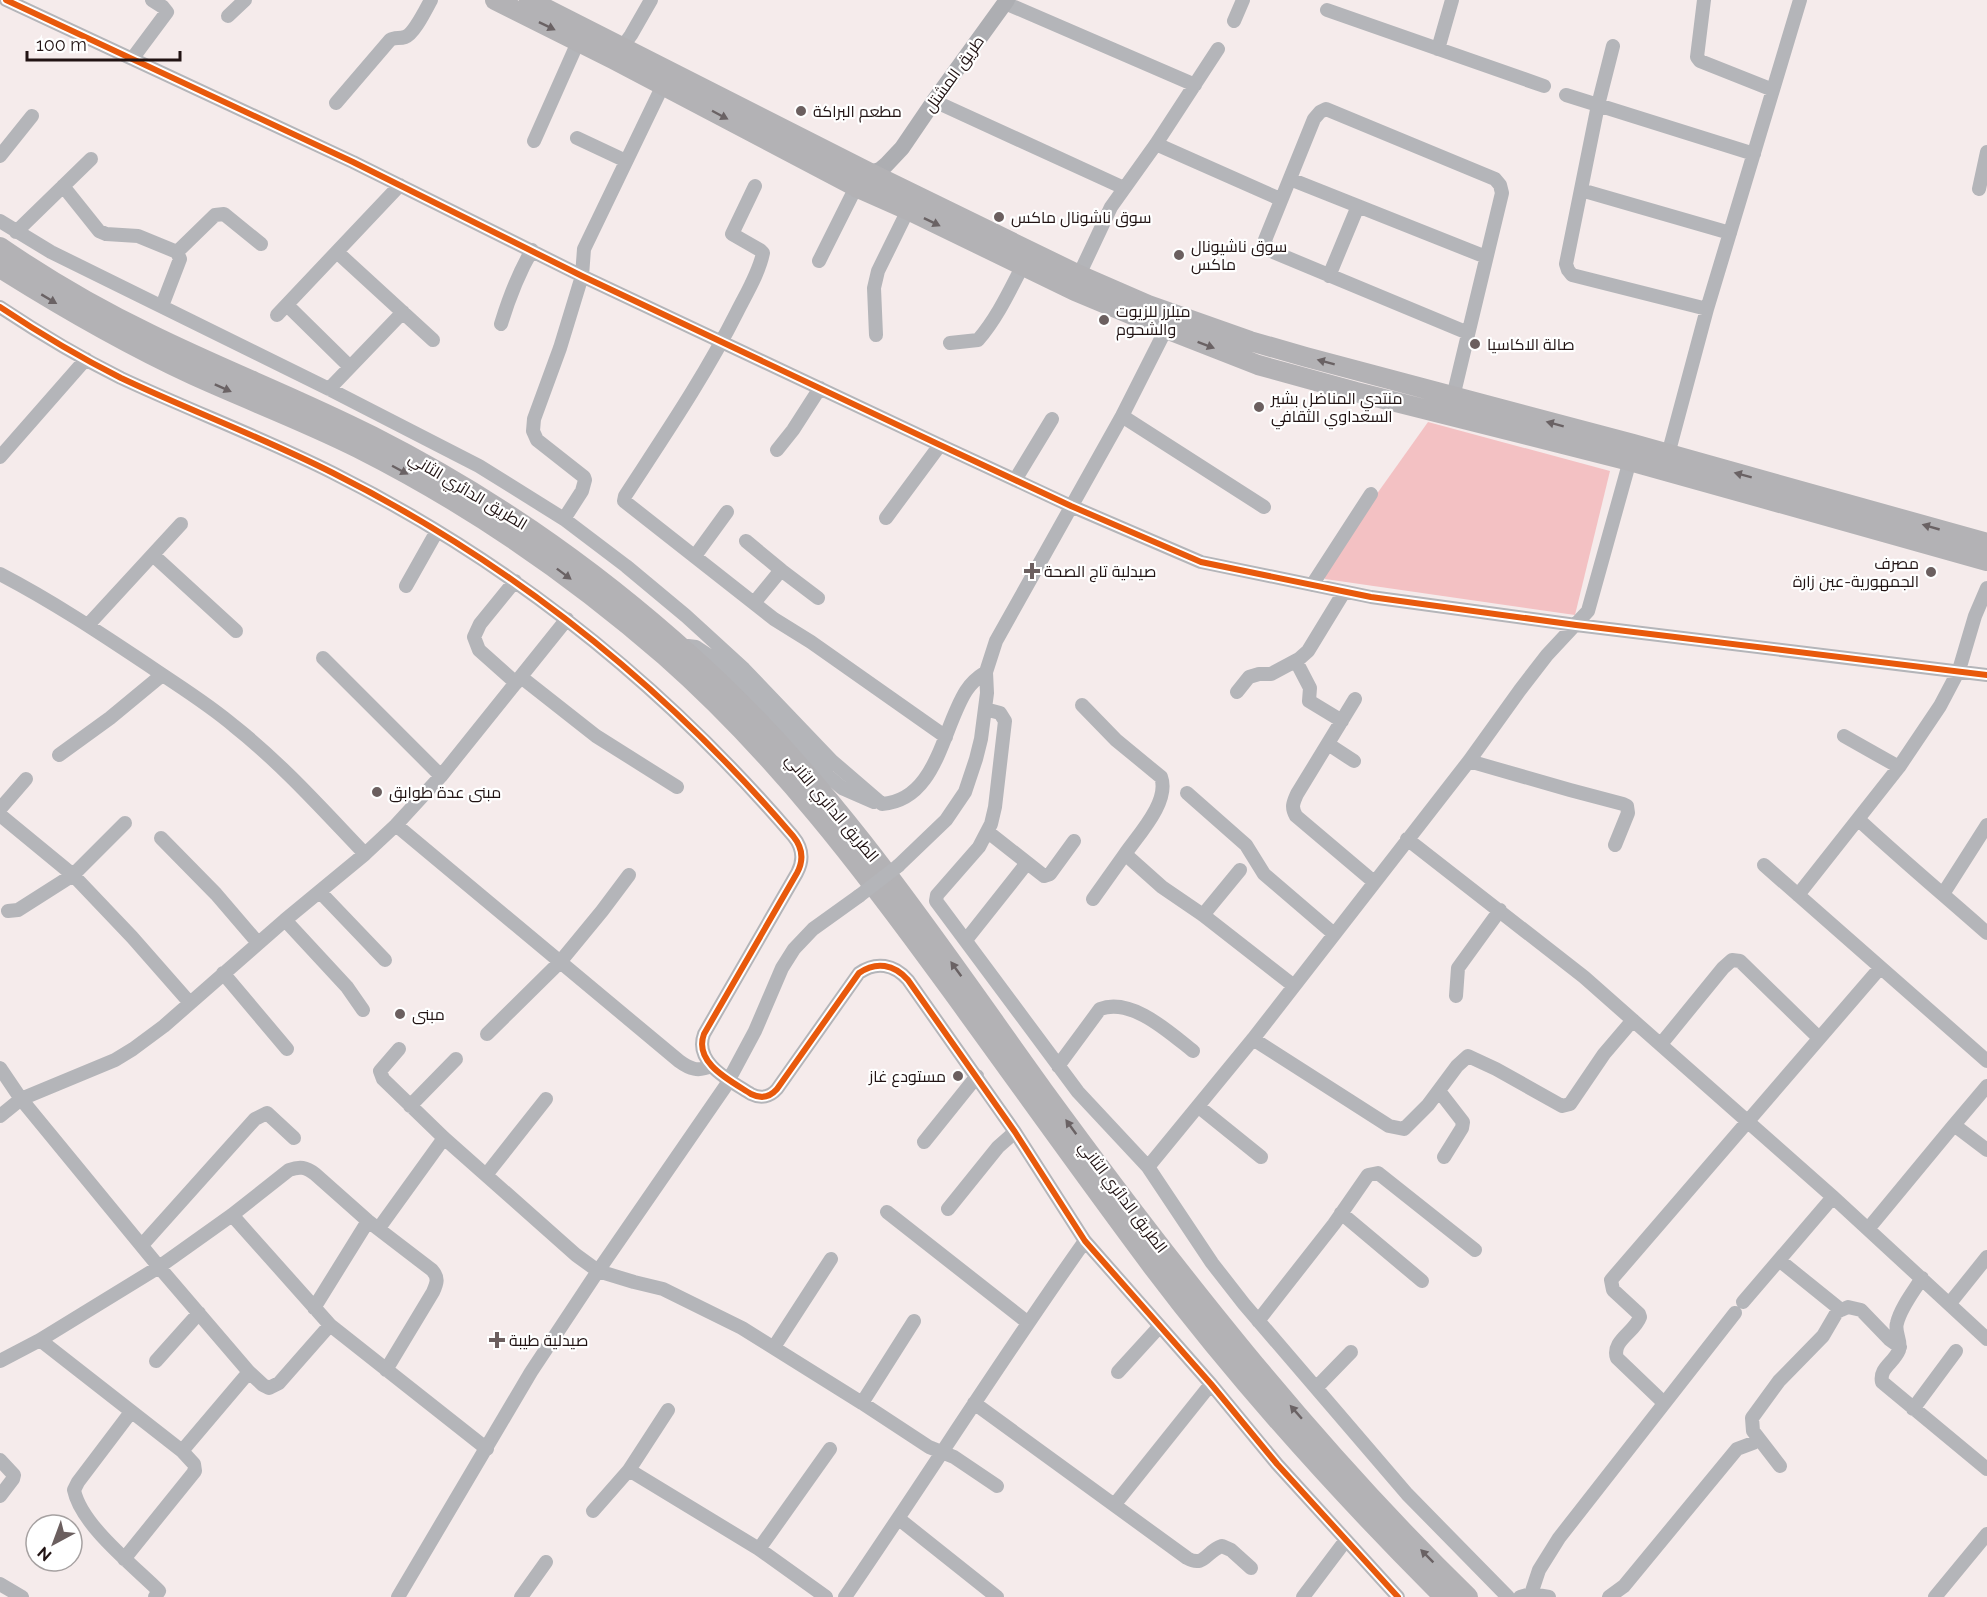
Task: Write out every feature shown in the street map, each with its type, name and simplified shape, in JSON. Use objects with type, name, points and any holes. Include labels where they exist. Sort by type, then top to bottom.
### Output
[{"type":"highway","points":[[495,0],[578,42],[618,53],[1079,275],[1149,305],[1250,341],[1453,397],[1987,561]]},
{"type":"highway","points":[[529,0],[618,53],[663,85],[856,187],[1075,291],[1166,330],[1258,365],[1345,389],[1632,452]]},
{"type":"highway","name":"الطريق الدائري الثاني","points":[[0,247],[51,281],[118,318],[327,414],[414,458],[507,512],[566,553],[622,597],[741,703],[845,820],[1180,1272],[1247,1355],[1385,1512],[1468,1597]]},
{"type":"highway","name":"الطريق الدائري الثاني","points":[[0,268],[115,336],[190,373],[328,433],[459,504],[517,540],[577,584],[637,632],[695,684],[730,717],[785,776],[855,859],[1146,1257],[1228,1362],[1329,1477],[1444,1597]]},
{"type":"highway","points":[[1345,389],[1351,369]]},
{"type":"highway","points":[[1666,463],[1987,543]]},
{"type":"main road","name":"طريق المشتل","points":[[870,173],[880,170],[902,148],[1006,2]]},
{"type":"main road","name":"طريق المشتل","points":[[896,185],[895,167],[902,148]]},
{"type":"street","points":[[6,0],[400,185],[582,276],[940,445],[1071,506],[1201,562],[1371,597],[1576,625],[1987,675]]},
{"type":"street","points":[[132,59],[167,12],[152,0]]},
{"type":"street","points":[[228,16],[245,0]]},
{"type":"street","points":[[336,103],[390,40],[411,33],[431,0]]},
{"type":"street","points":[[618,53],[651,0]]},
{"type":"street","points":[[1234,21],[1243,0]]},
{"type":"street","points":[[1438,49],[1452,0]]},
{"type":"street","points":[[1704,0],[1697,57],[1700,61],[1773,90]]},
{"type":"street","points":[[1666,463],[1707,309],[1800,0]]},
{"type":"street","points":[[1006,2],[1195,84]]},
{"type":"street","points":[[1327,10],[1544,87]]},
{"type":"street","points":[[534,141],[578,42]]},
{"type":"street","points":[[1612,46],[1566,264],[1568,270],[1572,274],[1707,309]]},
{"type":"street","points":[[1079,275],[1111,207],[1156,144],[1218,49]]},
{"type":"street","points":[[564,519],[582,491],[584,477],[537,440],[532,426],[560,348],[582,276],[584,249],[663,85]]},
{"type":"street","points":[[1566,95],[1754,154]]},
{"type":"street","points":[[934,101],[1124,188]]},
{"type":"street","points":[[1453,397],[1502,193],[1495,179],[1326,109],[1320,112],[1314,119],[1281,199],[1265,240],[1267,246],[1271,251],[1468,333]]},
{"type":"street","points":[[0,156],[32,116]]},
{"type":"street","points":[[577,138],[627,161]]},
{"type":"street","points":[[1156,144],[1281,199]]},
{"type":"street","points":[[1979,189],[1987,152]]},
{"type":"street","points":[[16,232],[91,159]]},
{"type":"street","points":[[1290,179],[1486,256]]},
{"type":"street","points":[[349,366],[282,310],[400,185]]},
{"type":"street","points":[[63,186],[99,231],[106,234],[138,236],[177,252],[180,259],[162,306]]},
{"type":"street","points":[[755,186],[732,234],[760,250],[763,256],[722,342],[624,499],[626,503],[754,603],[946,737]]},
{"type":"street","points":[[819,261],[856,187]]},
{"type":"street","points":[[1581,190],[1730,233]]},
{"type":"street","points":[[1329,276],[1358,206]]},
{"type":"street","points":[[876,335],[874,288],[878,271],[908,210]]},
{"type":"street","points":[[177,252],[215,215],[224,214],[261,244]]},
{"type":"street","points":[[0,221],[78,266],[329,389],[479,466],[564,519],[686,616],[744,669],[832,761],[882,804]]},
{"type":"street","points":[[501,324],[511,294],[532,250]]},
{"type":"street","points":[[337,252],[433,340]]},
{"type":"street","points":[[950,343],[978,340],[1001,308],[1023,266]]},
{"type":"street","points":[[0,307],[86,359],[150,391],[307,460],[437,531],[515,581],[567,619],[633,673],[702,737],[766,804],[800,846],[801,862],[798,873],[704,1034],[702,1051],[711,1066],[755,1096],[764,1097],[773,1093],[854,977],[869,967],[882,965],[894,968],[904,975],[977,1076],[1085,1241],[1211,1384],[1277,1464],[1398,1597]]},
{"type":"street","points":[[329,389],[403,312]]},
{"type":"street","points":[[398,1597],[531,1372],[729,1079],[755,1031],[782,968],[794,949],[813,929],[898,866],[946,820],[965,792],[976,759],[987,693],[986,672],[996,641],[1122,416],[1166,330]]},
{"type":"street","points":[[0,457],[86,359]]},
{"type":"street","points":[[777,450],[820,388]]},
{"type":"street","points":[[1122,416],[1264,507]]},
{"type":"street","points":[[1015,480],[1052,419]]},
{"type":"street","points":[[886,518],[940,445]]},
{"type":"street","points":[[1148,1167],[1253,1039],[1469,761],[1520,690],[1591,606],[1632,452]]},
{"type":"street","points":[[1312,585],[1371,494]]},
{"type":"street","points":[[695,556],[727,513]]},
{"type":"street","points":[[88,626],[182,524]]},
{"type":"street","points":[[406,586],[437,531]]},
{"type":"street","points":[[746,541],[818,598]]},
{"type":"street","points":[[153,555],[236,631]]},
{"type":"street","points":[[754,603],[781,570]]},
{"type":"street","points":[[0,574],[34,592],[88,626],[234,725],[297,783],[364,855]]},
{"type":"street","points":[[515,581],[477,627],[474,637],[479,650],[596,736],[677,788]]},
{"type":"street","points":[[1798,895],[1899,767],[1940,706],[1959,670],[1975,616],[1987,588]]},
{"type":"street","points":[[1237,692],[1249,677],[1271,674],[1296,661],[1308,651],[1344,592]]},
{"type":"street","points":[[0,1116],[21,1099],[116,1059],[164,1026],[258,943],[364,855],[396,825],[441,776],[567,619]]},
{"type":"street","points":[[681,648],[688,646],[700,649],[728,670],[842,788],[882,804],[893,803],[915,789],[935,762],[965,693],[970,685],[986,672]]},
{"type":"street","points":[[323,658],[441,776]]},
{"type":"street","points":[[1296,661],[1310,688],[1309,702],[1342,722]]},
{"type":"street","points":[[59,755],[110,718],[162,675]]},
{"type":"street","points":[[1356,699],[1297,794],[1293,809],[1296,816],[1374,882]]},
{"type":"street","points":[[1082,705],[1116,740],[1161,777],[1164,784],[1162,797],[1156,808],[1093,899]]},
{"type":"street","points":[[985,709],[1000,713],[1005,721],[995,807],[988,832],[979,847],[936,896],[936,901],[1084,1099],[1148,1167],[1212,1263],[1258,1321],[1407,1494],[1508,1597]]},
{"type":"street","points":[[1844,736],[1899,767]]},
{"type":"street","points":[[1328,744],[1354,760]]},
{"type":"street","points":[[1469,761],[1627,806],[1628,813],[1615,844]]},
{"type":"street","points":[[0,809],[26,779]]},
{"type":"street","points":[[1187,793],[1246,845],[1264,874],[1334,934]]},
{"type":"street","points":[[0,815],[73,875],[190,1003]]},
{"type":"street","points":[[1859,820],[1987,933]]},
{"type":"street","points":[[8,910],[18,910],[73,875],[125,823]]},
{"type":"street","points":[[396,825],[684,1064],[697,1069],[711,1066]]},
{"type":"street","points":[[1943,894],[1987,825]]},
{"type":"street","points":[[988,832],[1042,875],[1047,875],[1074,841]]},
{"type":"street","points":[[160,838],[216,894],[258,943]]},
{"type":"street","points":[[1407,840],[1584,977],[1748,1120],[1987,1339]]},
{"type":"street","points":[[1125,854],[1162,887],[1203,915],[1294,986]]},
{"type":"street","points":[[966,940],[1027,863]]},
{"type":"street","points":[[1764,865],[1987,1061]]},
{"type":"street","points":[[1203,915],[1240,870]]},
{"type":"street","points":[[487,1034],[560,962],[591,926],[629,875]]},
{"type":"street","points":[[320,892],[385,960]]},
{"type":"street","points":[[1456,996],[1458,968],[1500,910]]},
{"type":"street","points":[[285,920],[347,987],[363,1010]]},
{"type":"street","points":[[1661,1044],[1722,968],[1732,960],[1740,961],[1819,1038]]},
{"type":"street","points":[[1664,1403],[1615,1354],[1617,1346],[1637,1324],[1640,1317],[1613,1290],[1611,1280],[1880,968]]},
{"type":"street","points":[[223,973],[288,1049]]},
{"type":"street","points":[[1058,1066],[1100,1009],[1105,1007],[1122,1008],[1146,1015],[1193,1051]]},
{"type":"street","points":[[1253,1039],[1397,1129],[1407,1127],[1456,1066],[1468,1056],[1496,1069],[1555,1103],[1566,1106],[1570,1104],[1604,1054],[1633,1020]]},
{"type":"street","points":[[399,1049],[382,1068],[380,1075],[444,1138],[576,1255],[598,1271],[672,1293],[742,1328],[929,1448],[954,1457],[997,1486]]},
{"type":"street","points":[[410,1106],[456,1059]]},
{"type":"street","points":[[0,1068],[21,1099],[159,1266],[249,1372],[263,1385],[269,1388],[275,1386],[330,1325]]},
{"type":"street","points":[[924,1142],[977,1076]]},
{"type":"street","points":[[1868,1229],[1987,1086]]},
{"type":"street","points":[[1438,1091],[1463,1122],[1462,1128],[1444,1157]]},
{"type":"street","points":[[486,1175],[546,1099]]},
{"type":"street","points":[[1199,1107],[1261,1157]]},
{"type":"street","points":[[142,1245],[255,1119],[267,1113],[294,1138]]},
{"type":"street","points":[[1954,1125],[1987,1150]]},
{"type":"street","points":[[948,1209],[998,1147],[1015,1132]]},
{"type":"street","points":[[314,1308],[373,1225],[444,1138]]},
{"type":"street","points":[[0,1361],[40,1340],[159,1266],[232,1215],[289,1170],[298,1167],[307,1168],[315,1174],[373,1225],[432,1270],[438,1280],[386,1370]]},
{"type":"street","points":[[1258,1321],[1368,1175],[1378,1173],[1475,1250]]},
{"type":"street","points":[[1549,1597],[1525,1595],[1552,1548],[1739,1307],[1833,1197]]},
{"type":"street","points":[[887,1212],[1027,1322]]},
{"type":"street","points":[[1341,1213],[1422,1281]]},
{"type":"street","points":[[232,1215],[330,1325],[487,1449]]},
{"type":"street","points":[[845,1597],[899,1519],[1027,1322],[1085,1241]]},
{"type":"street","points":[[1950,1303],[1987,1257]]},
{"type":"street","points":[[774,1347],[831,1259]]},
{"type":"street","points":[[1779,1260],[1841,1310]]},
{"type":"street","points":[[1922,1278],[1897,1324],[1900,1347],[1898,1353],[1882,1372],[1883,1385],[1987,1469]]},
{"type":"street","points":[[1780,1466],[1752,1427],[1754,1413],[1790,1368],[1823,1336],[1833,1316],[1841,1310],[1853,1307],[1861,1310],[1900,1347]]},
{"type":"street","points":[[156,1361],[199,1313]]},
{"type":"street","points":[[862,1403],[914,1320]]},
{"type":"street","points":[[1118,1372],[1160,1326]]},
{"type":"street","points":[[40,1340],[182,1451],[194,1464],[195,1471],[124,1559]]},
{"type":"street","points":[[1913,1409],[1956,1351]]},
{"type":"street","points":[[1316,1388],[1351,1352]]},
{"type":"street","points":[[182,1451],[249,1372]]},
{"type":"street","points":[[1115,1504],[1211,1384]]},
{"type":"street","points":[[974,1403],[1194,1562],[1200,1561],[1222,1546],[1231,1550],[1251,1568]]},
{"type":"street","points":[[593,1511],[629,1470],[668,1410]]},
{"type":"street","points":[[131,1412],[78,1482],[75,1490],[82,1510],[159,1595]]},
{"type":"street","points":[[1609,1597],[1624,1586],[1737,1449],[1753,1443],[1758,1438]]},
{"type":"street","points":[[759,1550],[830,1449]]},
{"type":"street","points":[[0,1460],[14,1475],[0,1496]]},
{"type":"street","points":[[629,1470],[759,1550],[826,1597]]},
{"type":"street","points":[[899,1519],[997,1597]]},
{"type":"street","points":[[1935,1597],[1987,1534]]},
{"type":"street","points":[[1303,1597],[1346,1540]]},
{"type":"street","points":[[521,1597],[546,1562]]},
{"type":"street","points":[[0,1584],[22,1597]]},
{"type":"shaded area","points":[[1428,422],[1610,471],[1575,615],[1325,579],[1322,571]]},
{"type":"cycle path","points":[[6,0],[353,162],[582,276],[940,445],[1071,506],[1201,562],[1371,597],[1576,625],[1987,675]]},
{"type":"cycle path","points":[[0,307],[105,370],[333,473],[461,546],[522,587],[581,631],[692,728],[793,836],[799,845],[801,854],[801,863],[797,873],[704,1034],[702,1044],[709,1062],[724,1077],[751,1094],[762,1097],[771,1094],[777,1089],[859,973],[878,966],[897,970],[908,980],[1015,1132],[1085,1241],[1211,1384],[1277,1464],[1398,1597]]},
{"type":"place","name":"مطعم البراكة","points":[[801,111]]},
{"type":"place","name":"سوق ناشونال ماكس","points":[[999,217]]},
{"type":"place","name":"سوق ناشيونال ماكس","points":[[1179,255]]},
{"type":"place","name":"ميلرز للزيوت والشحوم","points":[[1104,320]]},
{"type":"place","name":"صالة الاكاسيا","points":[[1475,344]]},
{"type":"place","name":"منتدي المناضل بشير السعداوي الثقافي","points":[[1259,407]]},
{"type":"place","name":"صيدلية تاج الصحة","points":[[1032,571]]},
{"type":"place","name":"مصرف الجمهورية-عين زارة","points":[[1931,572]]},
{"type":"place","name":"مبنى عدة طوابق","points":[[377,792]]},
{"type":"place","name":"مبنى","points":[[400,1014]]},
{"type":"place","name":"مستودع غاز","points":[[958,1076]]},
{"type":"place","name":"صيدلية طيبة","points":[[497,1340]]}]
